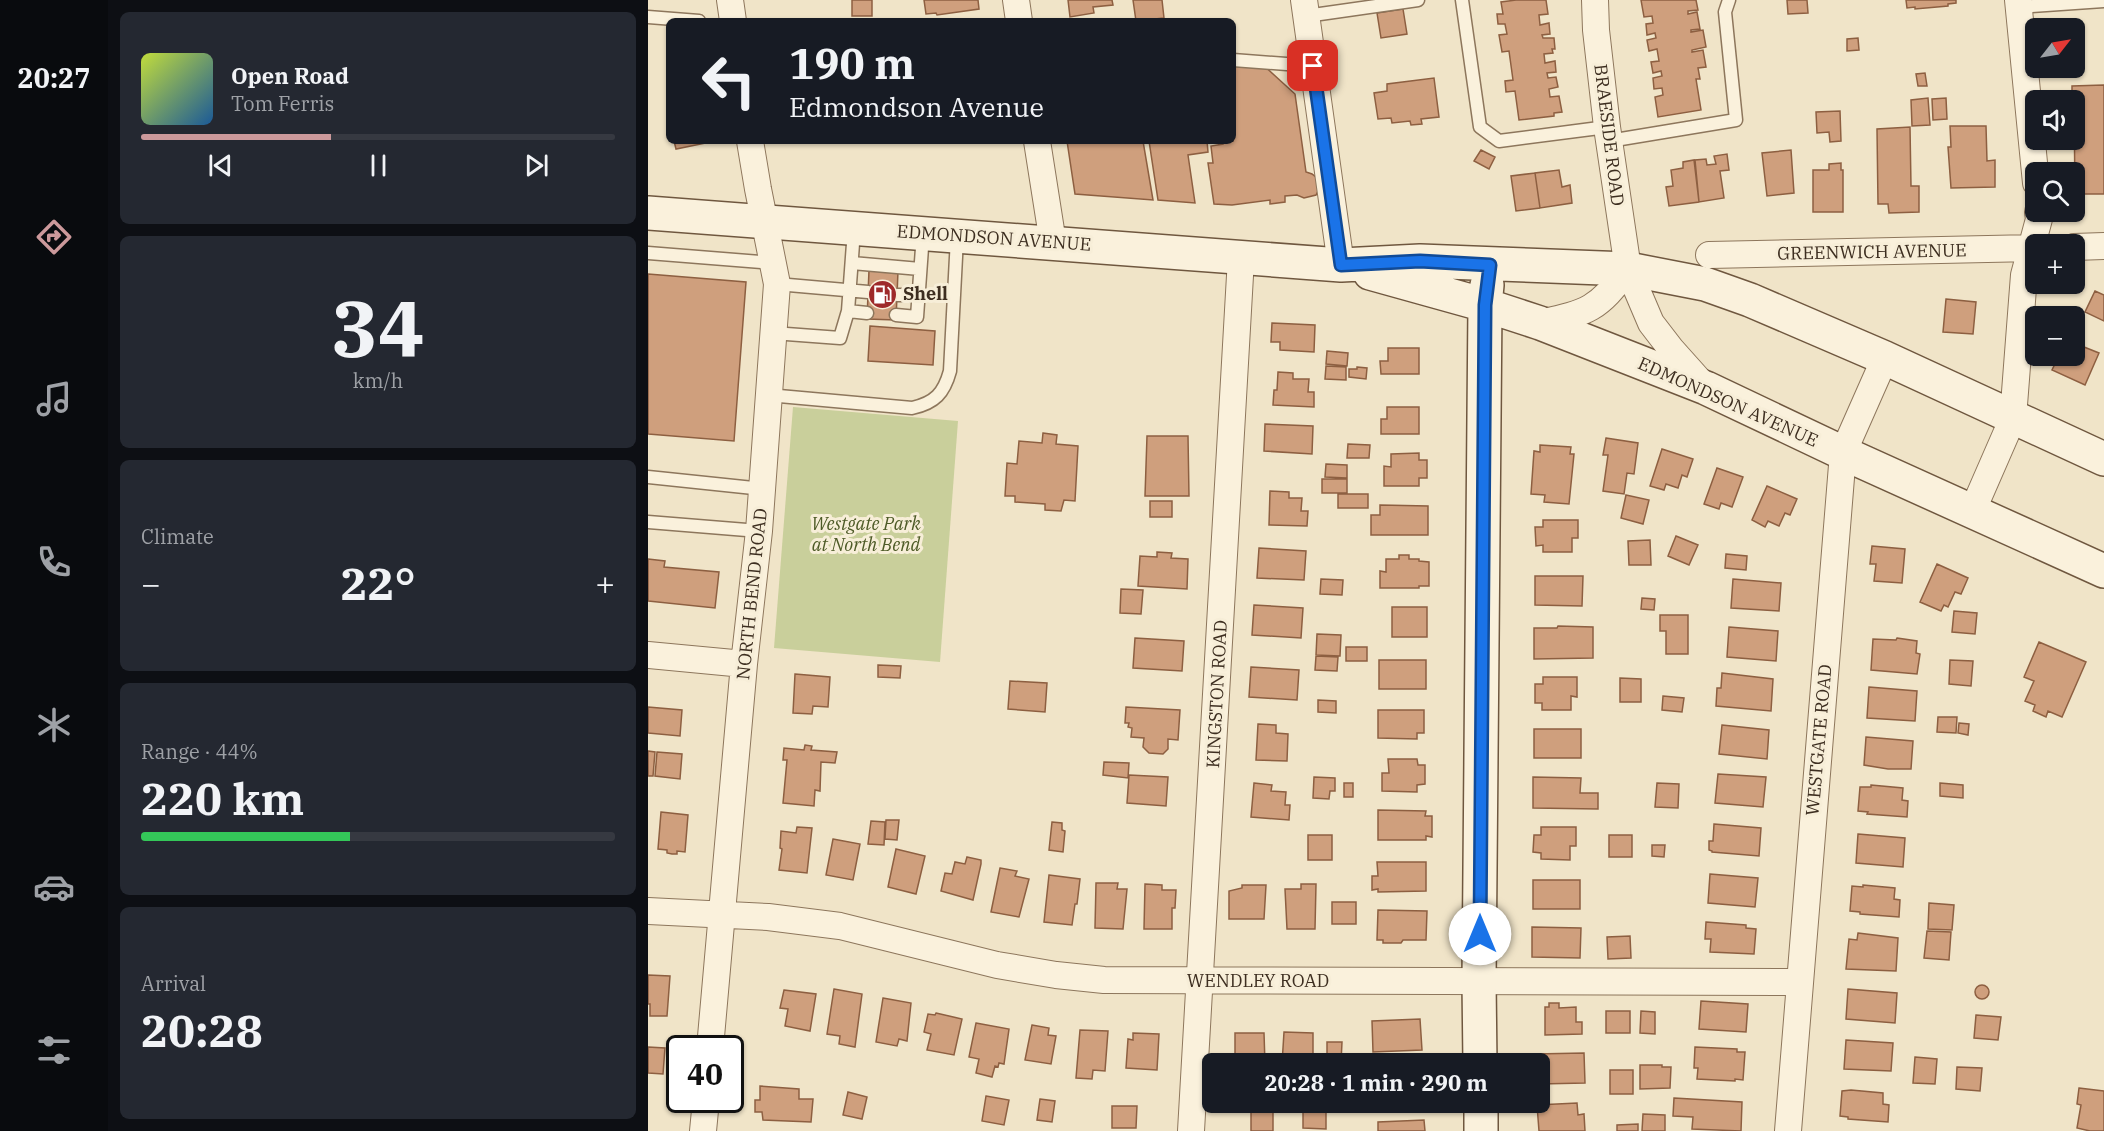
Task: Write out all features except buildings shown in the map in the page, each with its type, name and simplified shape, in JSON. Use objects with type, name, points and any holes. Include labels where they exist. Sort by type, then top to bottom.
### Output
[{"type":"main road","name":"EDMONDSON AVENUE","points":[[648,213],[1341,265],[1420,261],[1628,269],[1705,284],[1750,300],[1885,358],[2104,459]]},
{"type":"main road","name":"EDMONDSON AVENUE","points":[[1341,265],[1485,305],[1540,323],[1706,388],[1843,453],[2104,571]]},
{"type":"main road","points":[[1480,1053],[1485,305],[1490,265]]},
{"type":"main road","points":[[1481,1113],[1481,1131]]},
{"type":"street","points":[[730,0],[733,18]]},
{"type":"street","points":[[1016,0],[1019,18]]},
{"type":"street","name":"BRAESIDE ROAD","points":[[1595,0],[1596,30],[1608,134],[1628,269],[1651,323],[1706,388]]},
{"type":"street","points":[[2019,3],[2034,162]]},
{"type":"street","points":[[1305,8],[1341,265]]},
{"type":"street","name":"NORTH BEND ROAD","points":[[711,1035],[744,664],[763,489],[773,333],[775,273],[751,144]]},
{"type":"street","points":[[1037,144],[1053,243]]},
{"type":"street","points":[[2085,247],[2104,246]]},
{"type":"street","name":"GREENWICH AVENUE","points":[[1708,255],[2025,248]]},
{"type":"street","name":"KINGSTON ROAD","points":[[1191,1131],[1241,258]]},
{"type":"street","points":[[1540,323],[1576,315],[1593,308],[1608,295],[1628,269]]},
{"type":"street","points":[[1972,512],[2013,418],[2025,272]]},
{"type":"street","name":"WESTGATE ROAD","points":[[1788,1131],[1843,453],[1885,358]]},
{"type":"street","points":[[648,655],[744,664]]},
{"type":"street","name":"WENDLEY ROAD","points":[[648,910],[768,917],[840,926],[997,965],[1104,980],[1800,982]]},
{"type":"street","points":[[703,1131],[705,1113]]},
{"type":"lane","points":[[1305,8],[1418,0]]},
{"type":"lane","points":[[1462,0],[1480,127],[1499,141],[1608,134],[1736,120],[1725,12],[1729,0]]},
{"type":"lane","points":[[2019,3],[2104,1]]},
{"type":"lane","points":[[648,17],[666,18]]},
{"type":"lane","points":[[1236,60],[1313,66]]},
{"type":"lane","points":[[773,333],[840,338],[848,311],[855,228]]},
{"type":"lane","points":[[896,315],[917,317],[923,233]]},
{"type":"lane","points":[[768,395],[912,408],[925,405],[938,396],[946,387],[950,371],[957,236]]},
{"type":"lane","points":[[648,253],[775,273],[868,292]]},
{"type":"lane","points":[[852,263],[920,269]]},
{"type":"lane","points":[[897,295],[919,295]]},
{"type":"lane","points":[[848,311],[867,313]]},
{"type":"lane","points":[[648,477],[763,489]]},
{"type":"lane","points":[[648,522],[759,531]]},
{"type":"green space","name":"Westgate Park at North Bend","points":[[793,407],[958,421],[940,662],[774,648]]},
{"type":"place","name":"Shell","points":[[882,294]]},
{"type":"route","points":[[1313,66],[1341,265],[1420,261],[1490,265],[1485,305],[1480,934]]}]
